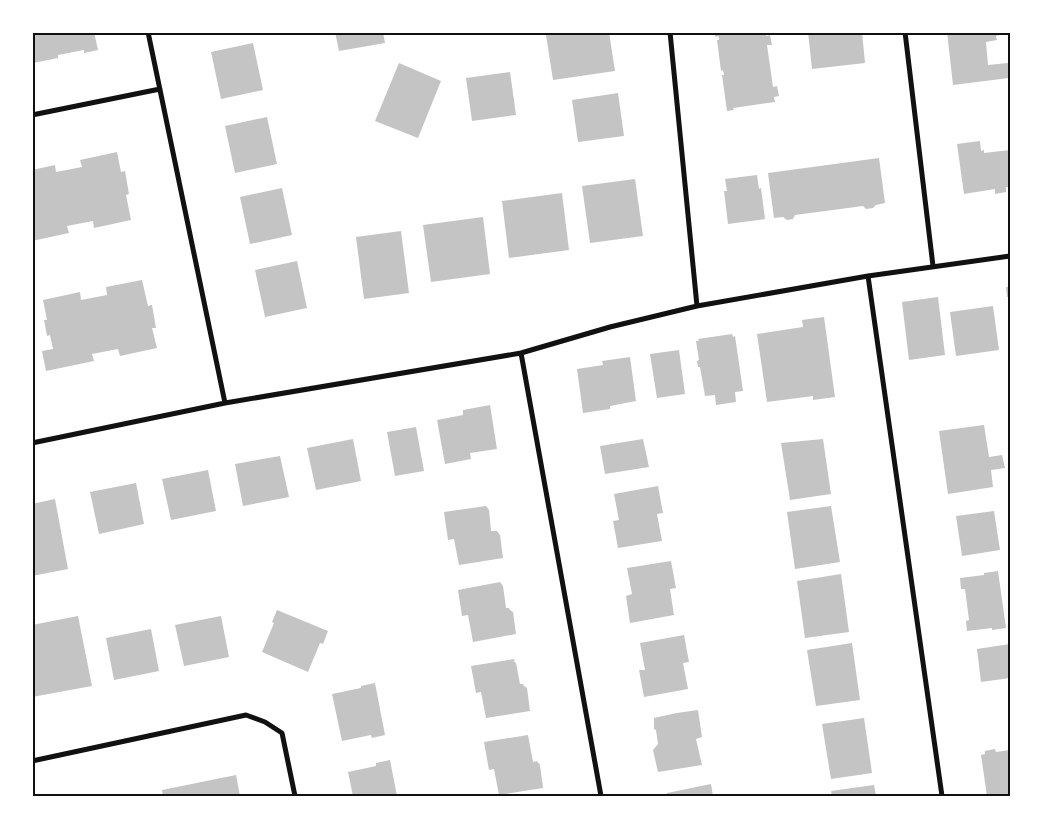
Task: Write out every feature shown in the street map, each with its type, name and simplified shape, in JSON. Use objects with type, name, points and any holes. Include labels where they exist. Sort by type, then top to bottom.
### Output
[{"type":"street","points":[[148,32],[225,403]]},
{"type":"street","points":[[670,32],[697,306]]},
{"type":"street","points":[[906,32],[932,266]]},
{"type":"street","points":[[32,115],[160,90]]},
{"type":"street","points":[[32,443],[225,403],[521,353],[610,327],[697,306],[868,276],[1010,256]]},
{"type":"street","points":[[868,276],[942,796]]},
{"type":"street","points":[[521,353],[601,796]]},
{"type":"street","points":[[32,761],[246,715],[266,722],[282,733],[295,796]]},
{"type":"building","points":[[32,32],[94,32],[98,50],[84,53],[84,50],[58,55],[58,58],[33,63]]},
{"type":"building","points":[[335,32],[383,32],[385,43],[339,51]]},
{"type":"building","points":[[562,32],[609,32],[615,71],[553,80],[546,35]]},
{"type":"building","points":[[715,32],[765,32],[766,36],[770,35],[772,45],[767,45],[773,87],[777,86],[779,96],[774,97],[775,102],[733,108],[734,110],[727,111],[722,75],[724,75],[723,70],[721,71],[717,40],[719,38],[718,36],[715,37]]},
{"type":"building","points":[[808,32],[862,32],[865,63],[812,69]]},
{"type":"building","points":[[947,32],[1004,32],[1004,34],[996,36],[997,40],[986,42],[988,65],[1008,63],[1009,78],[953,85]]},
{"type":"building","points":[[253,43],[263,90],[221,99],[211,52]]},
{"type":"building","points":[[399,63],[441,81],[418,138],[375,121]]},
{"type":"building","points":[[510,72],[516,115],[472,121],[466,78]]},
{"type":"building","points":[[618,93],[624,136],[578,142],[572,100]]},
{"type":"building","points":[[267,117],[277,164],[235,173],[225,126]]},
{"type":"building","points":[[980,141],[981,151],[984,150],[984,153],[1010,150],[1010,187],[1006,187],[1006,192],[995,194],[995,189],[964,194],[957,144]]},
{"type":"building","points":[[117,152],[121,172],[125,171],[129,194],[126,195],[131,220],[94,228],[93,221],[67,226],[69,233],[32,241],[32,170],[55,165],[56,172],[82,167],[80,160]]},
{"type":"building","points":[[879,158],[885,203],[866,209],[863,206],[795,215],[793,219],[787,220],[783,217],[774,218],[768,173]]},
{"type":"building","points":[[757,175],[759,189],[761,188],[765,219],[728,224],[724,191],[727,191],[725,179]]},
{"type":"building","points":[[635,179],[643,236],[590,243],[582,186]]},
{"type":"building","points":[[282,188],[292,235],[250,244],[240,197]]},
{"type":"building","points":[[562,193],[569,250],[509,258],[502,201]]},
{"type":"building","points":[[483,217],[490,274],[431,282],[423,225]]},
{"type":"building","points":[[401,231],[409,293],[364,299],[356,237]]},
{"type":"building","points":[[297,261],[307,308],[265,317],[255,270]]},
{"type":"building","points":[[142,280],[148,306],[152,305],[156,328],[152,328],[157,348],[120,356],[118,349],[92,354],[94,361],[46,371],[42,351],[53,349],[50,335],[47,336],[44,320],[47,320],[43,300],[80,292],[81,300],[107,295],[106,287]]},
{"type":"building","points":[[1006,287],[1010,287],[1009,301],[1009,297],[1007,297]]},
{"type":"building","points":[[938,297],[945,355],[909,360],[902,302]]},
{"type":"building","points":[[993,306],[999,350],[956,356],[950,312]]},
{"type":"building","points":[[824,317],[835,397],[813,400],[813,396],[767,402],[757,334],[803,327],[802,320]]},
{"type":"building","points":[[732,334],[733,337],[735,336],[743,391],[735,392],[736,402],[716,405],[715,395],[705,396],[700,367],[698,367],[697,361],[699,360],[696,341],[699,341],[698,339]]},
{"type":"building","points":[[679,350],[685,394],[657,398],[650,354]]},
{"type":"building","points":[[630,357],[636,401],[610,406],[610,409],[583,413],[577,369],[603,365],[602,361]]},
{"type":"building","points":[[490,405],[497,449],[470,453],[471,459],[445,464],[437,420],[463,415],[463,410]]},
{"type":"building","points":[[984,425],[989,457],[1002,455],[1005,468],[991,470],[993,487],[948,494],[939,431]]},
{"type":"building","points":[[416,427],[424,471],[395,476],[387,432]]},
{"type":"building","points":[[353,439],[361,481],[316,490],[307,448]]},
{"type":"building","points":[[643,439],[649,467],[605,474],[600,446]]},
{"type":"building","points":[[823,439],[831,494],[790,500],[781,443]]},
{"type":"building","points":[[280,456],[289,497],[243,506],[235,464]]},
{"type":"building","points":[[208,470],[216,511],[171,520],[162,479]]},
{"type":"building","points":[[136,483],[144,524],[99,534],[90,492]]},
{"type":"building","points":[[658,486],[663,513],[657,514],[662,541],[618,548],[613,521],[619,520],[614,494]]},
{"type":"building","points":[[55,499],[68,569],[32,576],[32,504]]},
{"type":"building","points":[[486,506],[489,510],[491,531],[497,531],[500,535],[503,558],[459,565],[454,539],[448,540],[444,512]]},
{"type":"building","points":[[831,506],[840,562],[795,569],[787,512]]},
{"type":"building","points":[[994,511],[1000,550],[962,556],[956,516]]},
{"type":"building","points":[[671,561],[676,588],[670,589],[674,615],[630,623],[626,596],[632,594],[627,568]]},
{"type":"building","points":[[998,571],[1006,628],[967,631],[966,621],[969,620],[965,589],[961,589],[960,578]]},
{"type":"building","points":[[841,574],[849,632],[805,638],[797,581]]},
{"type":"building","points":[[500,582],[503,586],[506,608],[513,612],[516,634],[473,642],[468,615],[462,616],[458,590]]},
{"type":"building","points":[[277,610],[328,631],[323,644],[320,643],[308,672],[262,652],[274,623],[272,622]]},
{"type":"building","points":[[78,616],[92,686],[32,697],[32,625]]},
{"type":"building","points":[[221,616],[229,657],[184,666],[175,625]]},
{"type":"building","points":[[151,629],[159,671],[114,680],[106,638]]},
{"type":"building","points":[[684,635],[689,662],[683,663],[688,689],[644,697],[639,670],[645,670],[640,643]]},
{"type":"building","points":[[852,643],[860,700],[816,706],[807,650]]},
{"type":"building","points":[[1010,644],[1010,678],[981,682],[977,649]]},
{"type":"building","points":[[514,659],[520,684],[527,688],[530,711],[486,718],[481,692],[476,693],[471,666]]},
{"type":"building","points":[[375,683],[385,735],[372,738],[371,735],[342,741],[332,694]]},
{"type":"building","points":[[698,710],[702,737],[696,739],[702,765],[658,772],[653,750],[658,744],[656,730],[654,729],[654,718]]},
{"type":"building","points":[[864,718],[872,773],[831,779],[822,724]]},
{"type":"building","points":[[528,735],[533,762],[537,761],[540,765],[543,788],[499,795],[494,769],[489,770],[484,742]]},
{"type":"building","points":[[995,749],[996,752],[1010,750],[1010,794],[987,796],[981,755],[985,754],[985,751]]},
{"type":"building","points":[[390,760],[397,796],[353,796],[348,772],[376,766],[376,763]]},
{"type":"building","points":[[236,775],[240,796],[163,796],[162,790]]},
{"type":"building","points":[[711,784],[713,796],[666,796],[667,793]]},
{"type":"building","points":[[874,785],[876,796],[832,796],[831,791]]}]
